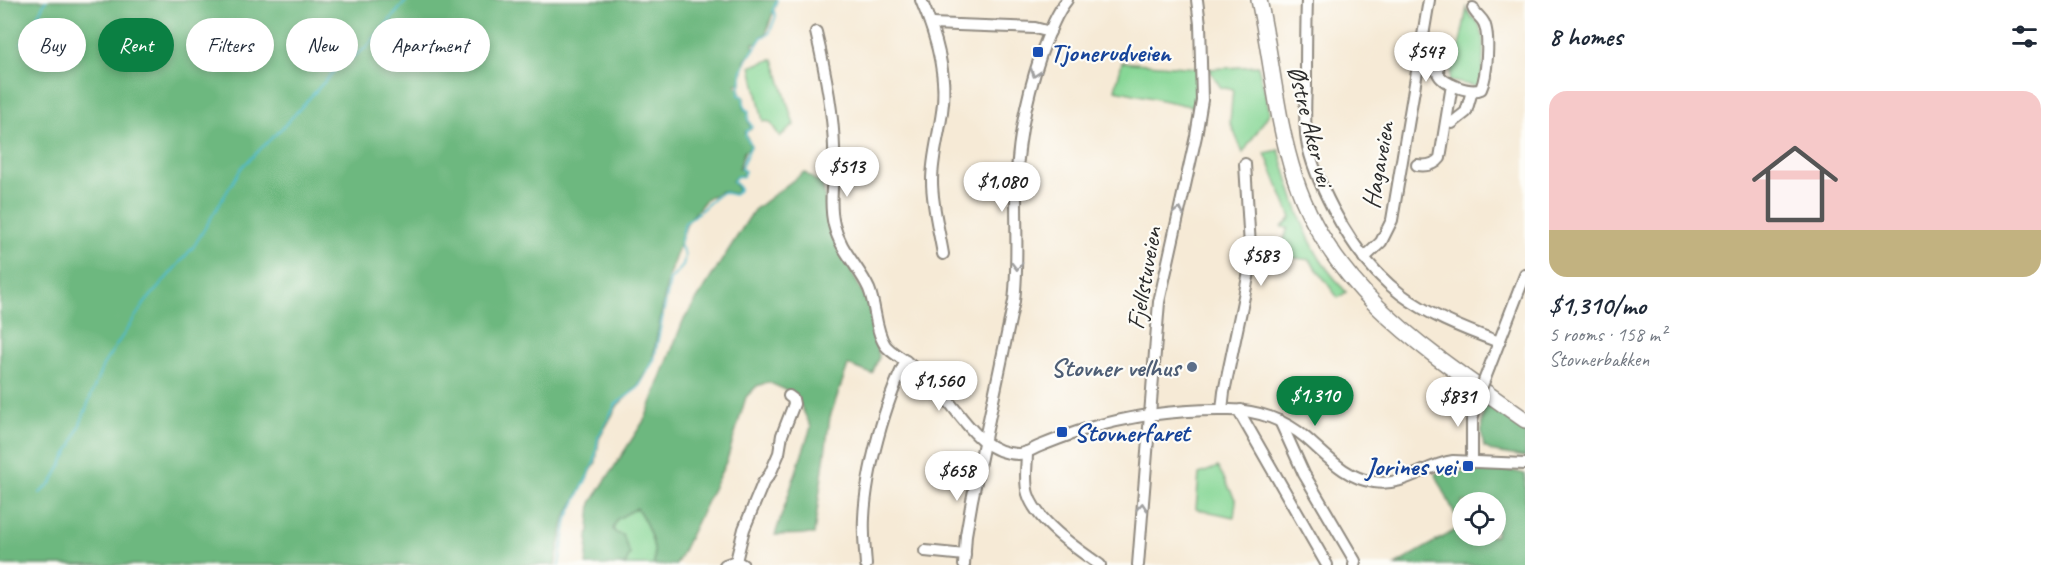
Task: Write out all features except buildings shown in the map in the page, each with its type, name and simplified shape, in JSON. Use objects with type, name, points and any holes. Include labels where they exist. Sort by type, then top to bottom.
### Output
[{"type":"highway","name":"Østre Aker vei","points":[[1259,0],[1281,123],[1291,162],[1306,206],[1331,251],[1351,279],[1389,318],[1449,366],[1525,420]]},
{"type":"highway","name":"Østre Aker vei","points":[[1268,0],[1286,103],[1299,160],[1314,202],[1334,239],[1369,286],[1404,319],[1525,410]]},
{"type":"street","points":[[921,0],[931,24],[940,57],[944,84],[932,177],[932,197],[944,254]]},
{"type":"street","points":[[925,551],[964,560],[972,500],[1014,301],[1017,273],[1016,182],[1023,121],[1030,87],[1050,32],[1067,0]]},
{"type":"street","name":"Fjellstuveien","points":[[1138,565],[1160,296],[1202,100],[1197,0]]},
{"type":"street","points":[[1307,0],[1305,119],[1307,142],[1315,170],[1346,233],[1378,275],[1415,304],[1454,326],[1499,342]]},
{"type":"street","name":"Hagaveien","points":[[1364,258],[1381,242],[1392,220],[1429,0]]},
{"type":"street","points":[[1421,48],[1439,56],[1440,79],[1472,90],[1477,91],[1481,88],[1488,62],[1485,25],[1473,8]]},
{"type":"street","points":[[931,24],[1035,28],[1050,32]]},
{"type":"street","points":[[816,32],[832,121],[834,224],[844,250],[869,290],[884,343],[940,391],[969,429],[985,443],[1014,454],[1028,452],[1093,427],[1150,414],[1241,410],[1280,421],[1298,431],[1345,471],[1374,482],[1401,481],[1447,462],[1525,464]]},
{"type":"street","points":[[1417,165],[1426,166],[1435,163],[1440,158],[1452,85]]},
{"type":"street","points":[[1452,123],[1466,112],[1472,90]]},
{"type":"street","points":[[1222,410],[1251,263],[1245,164]]},
{"type":"street","points":[[1472,462],[1473,421],[1477,399],[1525,275]]},
{"type":"street","points":[[866,565],[863,522],[867,489],[881,427],[906,361]]},
{"type":"street","points":[[735,564],[744,529],[780,450],[782,435],[794,404],[793,399],[789,396]]},
{"type":"street","points":[[1241,410],[1327,565]]},
{"type":"street","points":[[1280,421],[1304,474],[1354,561],[1354,565]]},
{"type":"street","points":[[1028,452],[1027,486],[1033,505],[1065,538],[1100,565]]},
{"type":"green space","points":[[0,0],[777,0],[766,34],[758,43],[753,43],[754,50],[745,60],[741,83],[736,84],[740,88],[740,95],[744,97],[744,109],[749,111],[748,120],[751,129],[745,132],[751,147],[744,152],[739,168],[744,171],[742,176],[737,176],[732,181],[738,189],[734,194],[722,191],[707,198],[687,223],[668,278],[652,362],[637,387],[618,405],[599,439],[596,462],[565,518],[555,565],[0,565]]},
{"type":"green space","points":[[1467,8],[1471,17],[1481,28],[1483,37],[1481,84],[1475,86],[1449,81],[1455,48],[1459,48]]},
{"type":"green space","points":[[774,59],[794,125],[780,137],[770,122],[763,121],[751,66]]},
{"type":"green space","points":[[1122,62],[1197,68],[1194,107],[1115,90]]},
{"type":"green space","points":[[1258,66],[1270,112],[1243,153],[1230,122],[1233,89],[1221,88],[1209,69]]},
{"type":"green space","points":[[1279,150],[1296,206],[1313,246],[1320,259],[1346,292],[1338,298],[1310,260],[1289,257],[1282,244],[1288,228],[1282,227],[1291,218],[1265,153]]},
{"type":"green space","points":[[804,172],[823,186],[829,228],[869,305],[879,357],[872,374],[848,365],[830,417],[814,534],[775,535],[811,427],[795,394],[768,382],[757,386],[746,397],[727,460],[676,565],[654,565],[651,535],[637,508],[617,519],[613,529],[616,533],[623,535],[630,554],[625,565],[586,565],[591,503],[645,419],[683,321],[754,210]]},
{"type":"green space","points":[[1489,402],[1525,430],[1525,457],[1494,452],[1484,447],[1482,419]]},
{"type":"green space","points":[[1218,467],[1236,501],[1234,517],[1196,509],[1199,474]]},
{"type":"green space","points":[[1509,470],[1525,474],[1525,565],[1395,565],[1452,532],[1452,546],[1506,546],[1506,492],[1452,492],[1452,508],[1435,473]]},
{"type":"green space","points":[[637,508],[651,535],[654,565],[625,565],[630,554],[613,529],[617,519]]},
{"type":"waterway","points":[[36,18],[46,0]]},
{"type":"waterway","points":[[40,493],[52,482],[72,445],[103,365],[144,304],[194,246],[242,167],[284,126],[336,69],[366,48],[407,0]]},
{"type":"waterway","points":[[559,565],[567,519],[595,461],[598,438],[616,404],[638,388],[654,360],[670,280],[683,266],[685,255],[680,245],[685,223],[723,192],[734,195],[740,189],[733,181],[737,176],[743,177],[745,171],[741,169],[751,144],[746,137],[746,132],[752,127],[743,96],[739,95],[742,71],[762,37],[769,34],[776,16],[773,10],[777,0]]},
{"type":"place","name":"Tjonerudveien","points":[[1038,52]]},
{"type":"place","name":"Stovner velhus","points":[[1192,367]]},
{"type":"place","name":"Stovnerfaret","points":[[1062,432]]},
{"type":"place","name":"Jorines vei","points":[[1468,466]]}]
